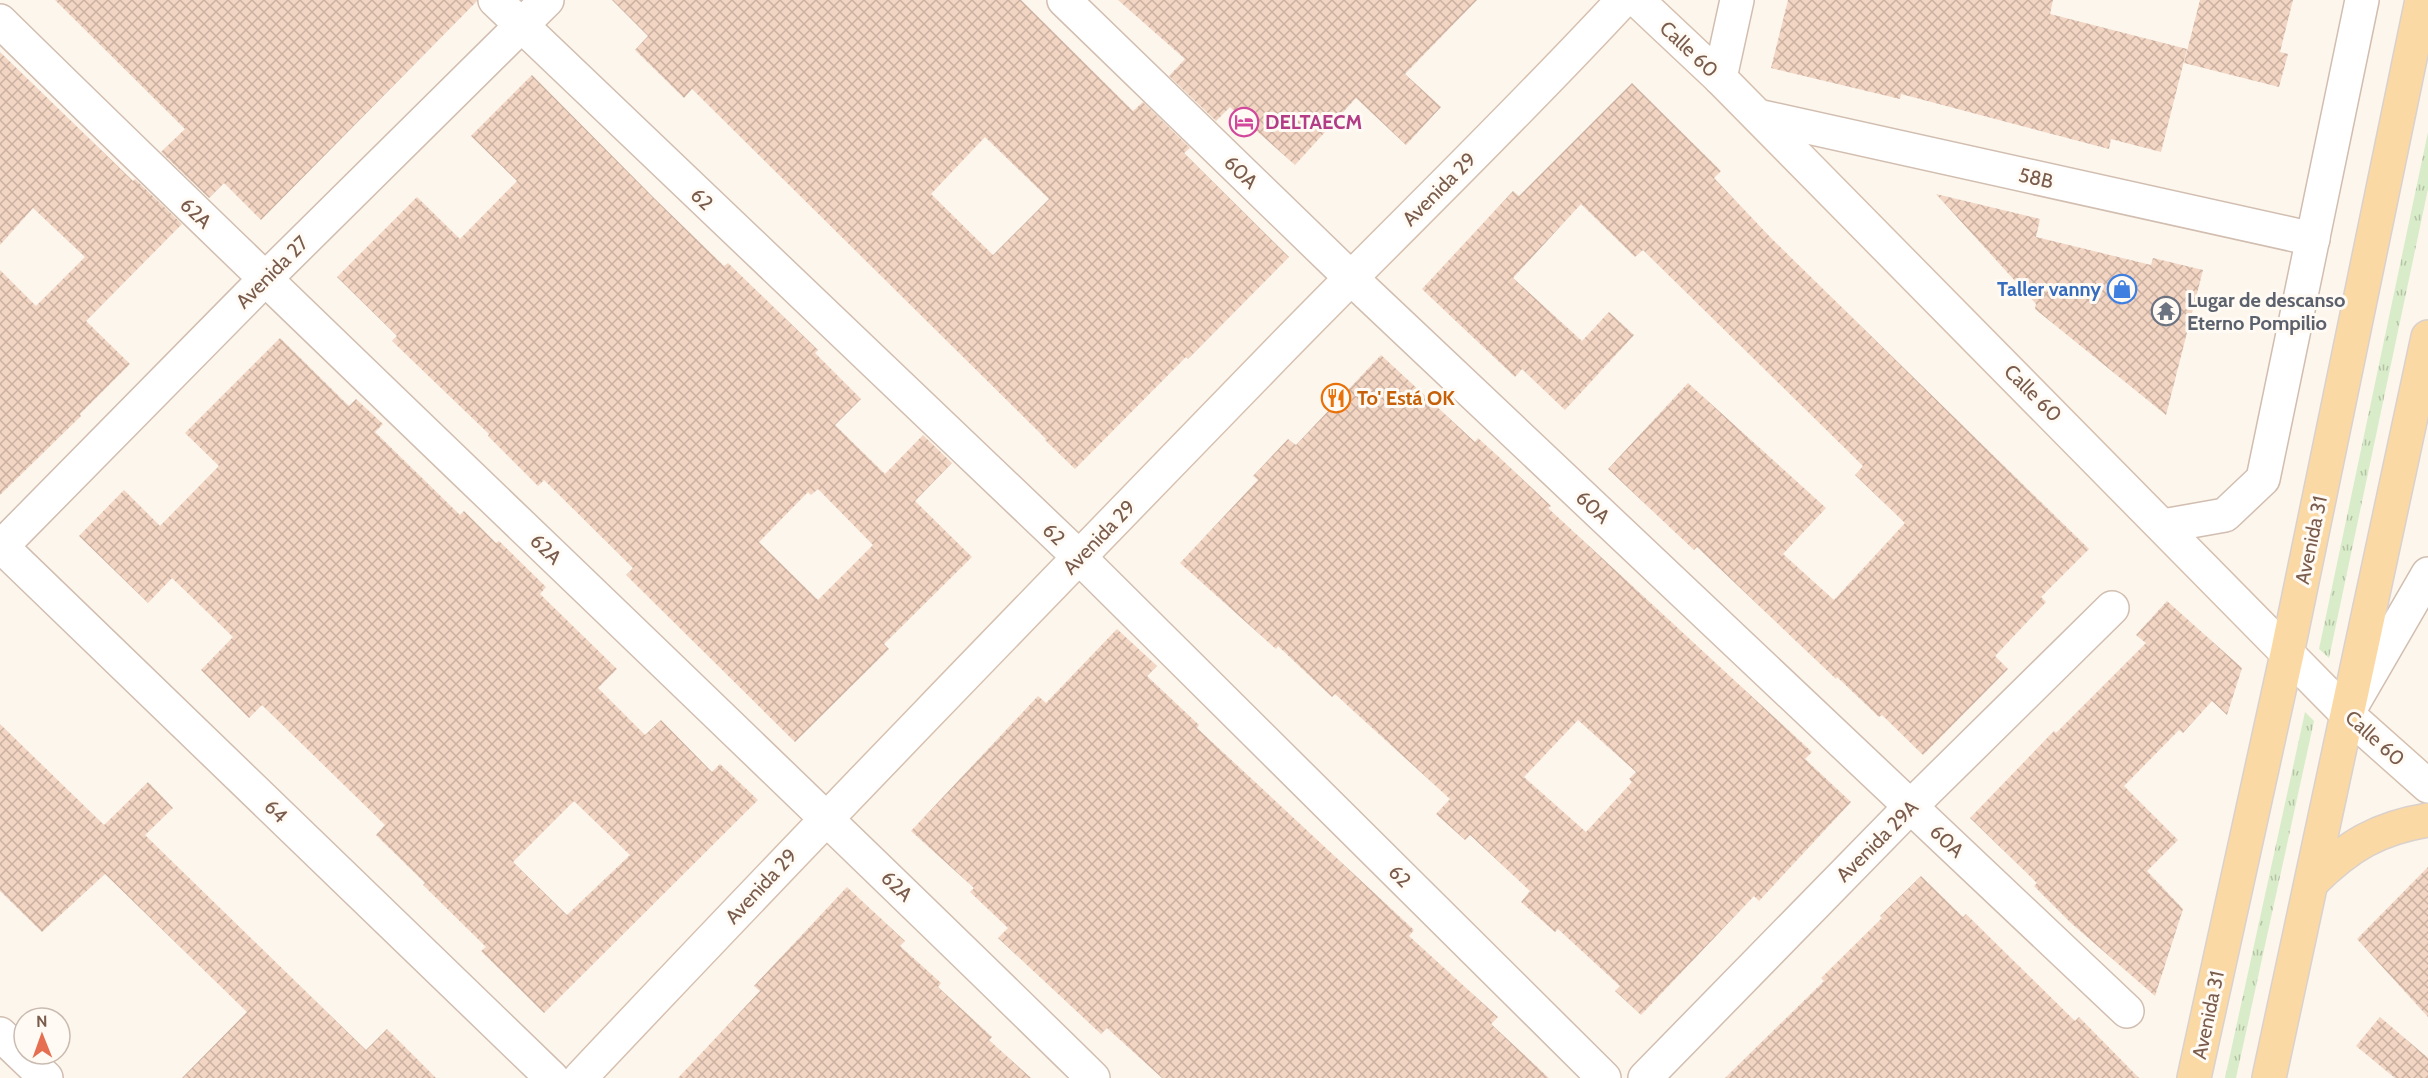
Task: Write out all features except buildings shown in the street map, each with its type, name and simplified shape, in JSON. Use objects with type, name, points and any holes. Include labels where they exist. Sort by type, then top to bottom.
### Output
[{"type":"main road","name":"Avenida 31","points":[[2194,1078],[2287,654],[2422,0]]},
{"type":"main road","points":[[2269,1078],[2428,337]]},
{"type":"main road","points":[[2312,882],[2332,862],[2355,845],[2380,832],[2428,820]]},
{"type":"street","name":"62","points":[[495,0],[1079,557],[1604,1078]]},
{"type":"street","name":"Avenida 27","points":[[1,547],[264,280],[547,0]]},
{"type":"street","name":"60A","points":[[1064,0],[1351,278],[2127,1011]]},
{"type":"street","name":"Avenida 29","points":[[580,1078],[826,817],[1351,278],[1570,57],[1623,0]]},
{"type":"street","name":"Calle 60","points":[[1637,0],[1758,116],[2347,714],[2428,786]]},
{"type":"street","points":[[1720,78],[1737,0]]},
{"type":"street","points":[[2163,526],[2225,515],[2263,479],[2362,0]]},
{"type":"street","name":"62A","points":[[0,21],[264,280],[826,817],[1093,1078]]},
{"type":"street","name":"58B","points":[[1758,116],[2313,239]]},
{"type":"street","name":"64","points":[[1,547],[552,1078]]},
{"type":"street","points":[[2347,714],[2428,574]]},
{"type":"street","name":"Avenida 29A","points":[[1645,1078],[1911,806],[2112,608]]},
{"type":"street","points":[[0,1034],[46,1078]]},
{"type":"green space","points":[[2428,132],[2428,189],[2329,658],[2319,649]]},
{"type":"green space","points":[[2305,712],[2314,721],[2236,1078],[2225,1078]]},
{"type":"place","name":"DELTAECM","points":[[1244,122]]},
{"type":"place","name":"Taller vanny","points":[[2122,289]]},
{"type":"place","name":"Lugar de descanso Eterno Pompilio","points":[[2166,311]]},
{"type":"place","name":"To' Está OK","points":[[1336,398]]}]
